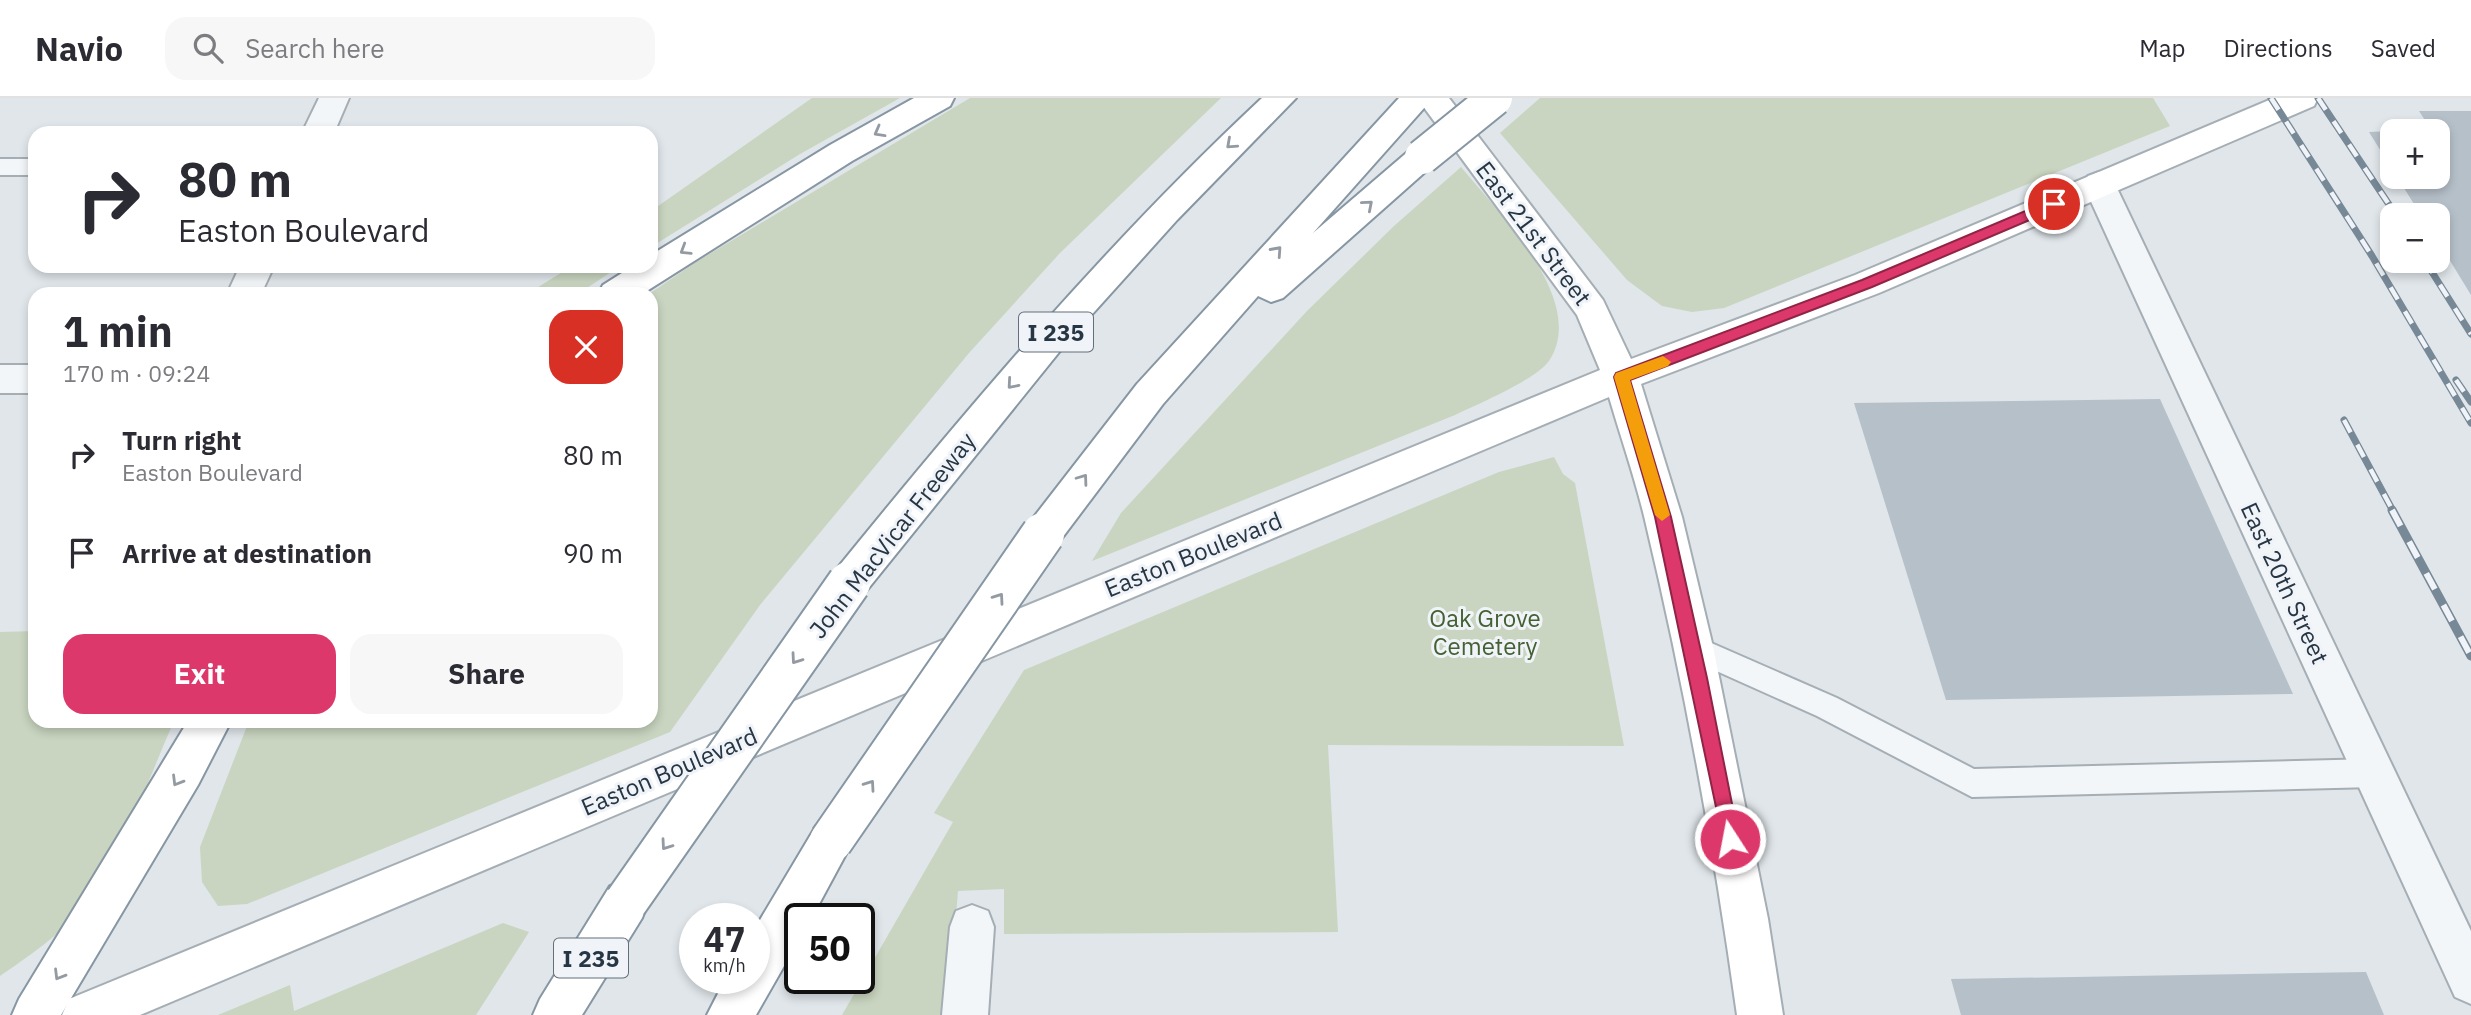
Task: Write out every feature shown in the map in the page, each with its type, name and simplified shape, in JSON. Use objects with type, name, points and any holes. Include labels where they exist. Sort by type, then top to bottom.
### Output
[{"type":"main road","points":[[658,267],[841,153],[939,98]]},
{"type":"main road","name":"John MacVicar Freeway","points":[[556,1015],[626,902],[849,583],[953,453],[1103,277],[1216,157],[1281,98]]},
{"type":"main road","points":[[770,947],[831,841],[1043,534],[1150,394],[1391,124],[1418,98]]},
{"type":"main road","name":"East 21st Street","points":[[1432,98],[1591,309],[1621,377],[1663,517],[1693,647],[1746,919],[1760,1015]]},
{"type":"main road","points":[[1150,394],[1422,157],[1495,98]]},
{"type":"main road","name":"Easton Boulevard","points":[[85,1015],[1621,377],[1855,288],[2303,98]]},
{"type":"main road","points":[[626,287],[649,273]]},
{"type":"main road","points":[[35,1015],[206,728]]},
{"type":"main road","points":[[730,1015],[742,994]]},
{"type":"street","points":[[321,126],[334,98]]},
{"type":"street","name":"East 20th Street","points":[[2099,184],[2471,981]]},
{"type":"street","points":[[0,379],[28,379]]},
{"type":"street","points":[[965,1015],[972,927]]},
{"type":"lane","points":[[0,167],[28,167]]},
{"type":"lane","points":[[1693,647],[1827,707],[1972,783],[2374,773]]},
{"type":"green space","points":[[812,98],[900,98],[800,154],[658,243],[658,206]]},
{"type":"green space","points":[[970,98],[1221,98],[1060,253],[969,353],[760,605],[670,732],[247,904],[218,906],[202,882],[200,847],[246,728],[658,728],[658,288],[696,262]]},
{"type":"green space","points":[[1540,98],[2153,98],[2170,126],[1724,308],[1692,312],[1662,306],[1627,280],[1500,133]]},
{"type":"green space","points":[[1461,167],[1515,232],[1534,258],[1548,285],[1557,312],[1558,337],[1549,361],[1519,384],[1455,415],[1092,561],[1121,513],[1307,311],[1394,226]]},
{"type":"green space","points":[[561,273],[610,273],[588,287],[538,287]]},
{"type":"green space","name":"Oak Grove Cemetery","points":[[1554,457],[1563,474],[1575,483],[1624,746],[1328,745],[1338,932],[1004,934],[1004,889],[958,891],[948,1015],[842,1015],[854,994],[875,994],[875,958],[953,822],[934,813],[1024,670],[1499,472]]},
{"type":"green space","points":[[28,631],[28,728],[171,728],[133,818],[97,887],[65,927],[0,976],[0,632]]},
{"type":"green space","points":[[503,923],[529,932],[476,1015],[218,1015],[290,985],[294,1011]]},
{"type":"building","points":[[2419,111],[2471,111],[2471,295],[2450,261],[2450,203],[2413,203],[2405,189],[2450,189],[2450,119],[2424,119]]},
{"type":"building","points":[[2369,132],[2380,132],[2380,150]]},
{"type":"building","points":[[2160,399],[2293,694],[1946,700],[1854,403]]},
{"type":"building","points":[[2366,972],[2384,1015],[1961,1015],[1951,979]]},
{"type":"railway","points":[[2271,98],[2372,256],[2471,423]]},
{"type":"railway","points":[[2318,98],[2388,203]]},
{"type":"railway","points":[[2433,273],[2471,334]]},
{"type":"railway","points":[[2456,380],[2471,402]]},
{"type":"railway","points":[[2344,420],[2393,511]]},
{"type":"railway","points":[[2392,510],[2471,656]]},
{"type":"slow traffic","points":[[1662,515],[1621,377],[1663,362]]},
{"type":"route","points":[[1730,839],[1699,678],[1663,517],[1621,377],[1867,284],[2054,204]]}]
